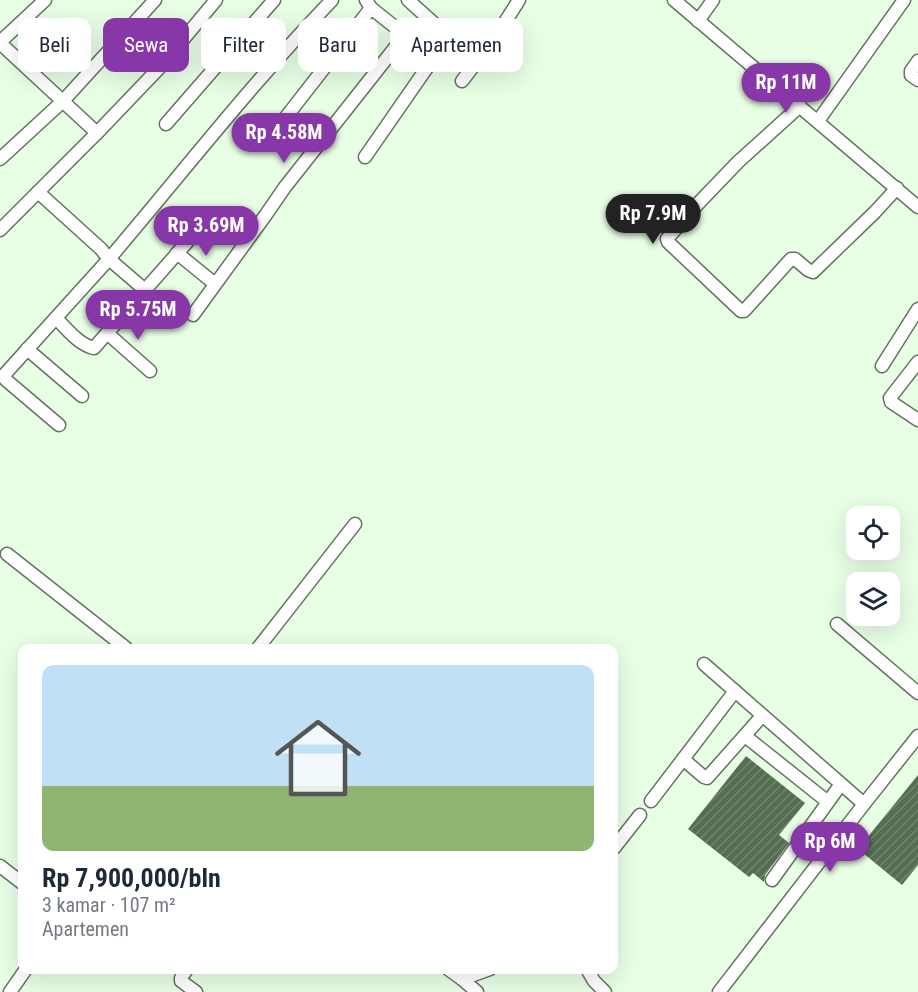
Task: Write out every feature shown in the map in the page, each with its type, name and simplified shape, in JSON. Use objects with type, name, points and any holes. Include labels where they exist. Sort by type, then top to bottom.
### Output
[{"type":"street","points":[[45,0],[0,43],[97,133]]},
{"type":"street","points":[[0,159],[63,100],[155,0]]},
{"type":"street","points":[[0,230],[162,65],[216,0]]},
{"type":"street","points":[[166,124],[274,0]]},
{"type":"street","points":[[58,425],[6,380],[5,374],[109,259],[229,116],[332,0]]},
{"type":"street","points":[[408,0],[428,18]]},
{"type":"street","points":[[462,81],[495,38],[519,0]]},
{"type":"street","points":[[674,0],[918,207]]},
{"type":"street","points":[[698,21],[713,0]]},
{"type":"street","points":[[818,121],[904,0]]},
{"type":"street","points":[[279,126],[369,4],[390,22]]},
{"type":"street","points":[[193,315],[285,187],[390,54]]},
{"type":"street","points":[[918,61],[911,71],[911,75],[918,80]]},
{"type":"street","points":[[365,157],[423,72]]},
{"type":"street","points":[[800,106],[738,162],[667,239],[741,311],[744,311],[791,259],[795,259],[813,272],[897,188]]},
{"type":"street","points":[[38,192],[145,290]]},
{"type":"street","points":[[56,318],[83,344],[94,348],[196,232]]},
{"type":"street","points":[[177,254],[215,284]]},
{"type":"street","points":[[882,366],[918,309]]},
{"type":"street","points":[[107,333],[150,371]]},
{"type":"street","points":[[27,349],[82,396]]},
{"type":"street","points":[[918,362],[890,398],[891,402],[918,420]]},
{"type":"street","points":[[261,644],[355,524]]},
{"type":"street","points":[[7,554],[121,644]]},
{"type":"street","points":[[837,624],[918,693]]},
{"type":"street","points":[[704,664],[864,804]]},
{"type":"street","points":[[651,801],[735,691]]},
{"type":"street","points":[[683,759],[707,778],[762,716]]},
{"type":"street","points":[[745,736],[828,802]]},
{"type":"street","points":[[721,991],[918,736]]},
{"type":"street","points":[[772,880],[841,784]]},
{"type":"street","points":[[618,843],[640,814]]},
{"type":"street","points":[[0,866],[18,880]]},
{"type":"street","points":[[10,992],[23,974]]},
{"type":"street","points":[[184,974],[181,981],[196,992]]},
{"type":"street","points":[[455,974],[477,992]]},
{"type":"street","points":[[462,979],[476,974]]},
{"type":"street","points":[[590,974],[605,992]]},
{"type":"building","points":[[746,756],[805,803],[779,835],[789,843],[765,875],[764,882],[753,873],[749,877],[688,829]]},
{"type":"building","points":[[918,775],[918,865],[902,885],[858,849]]}]
